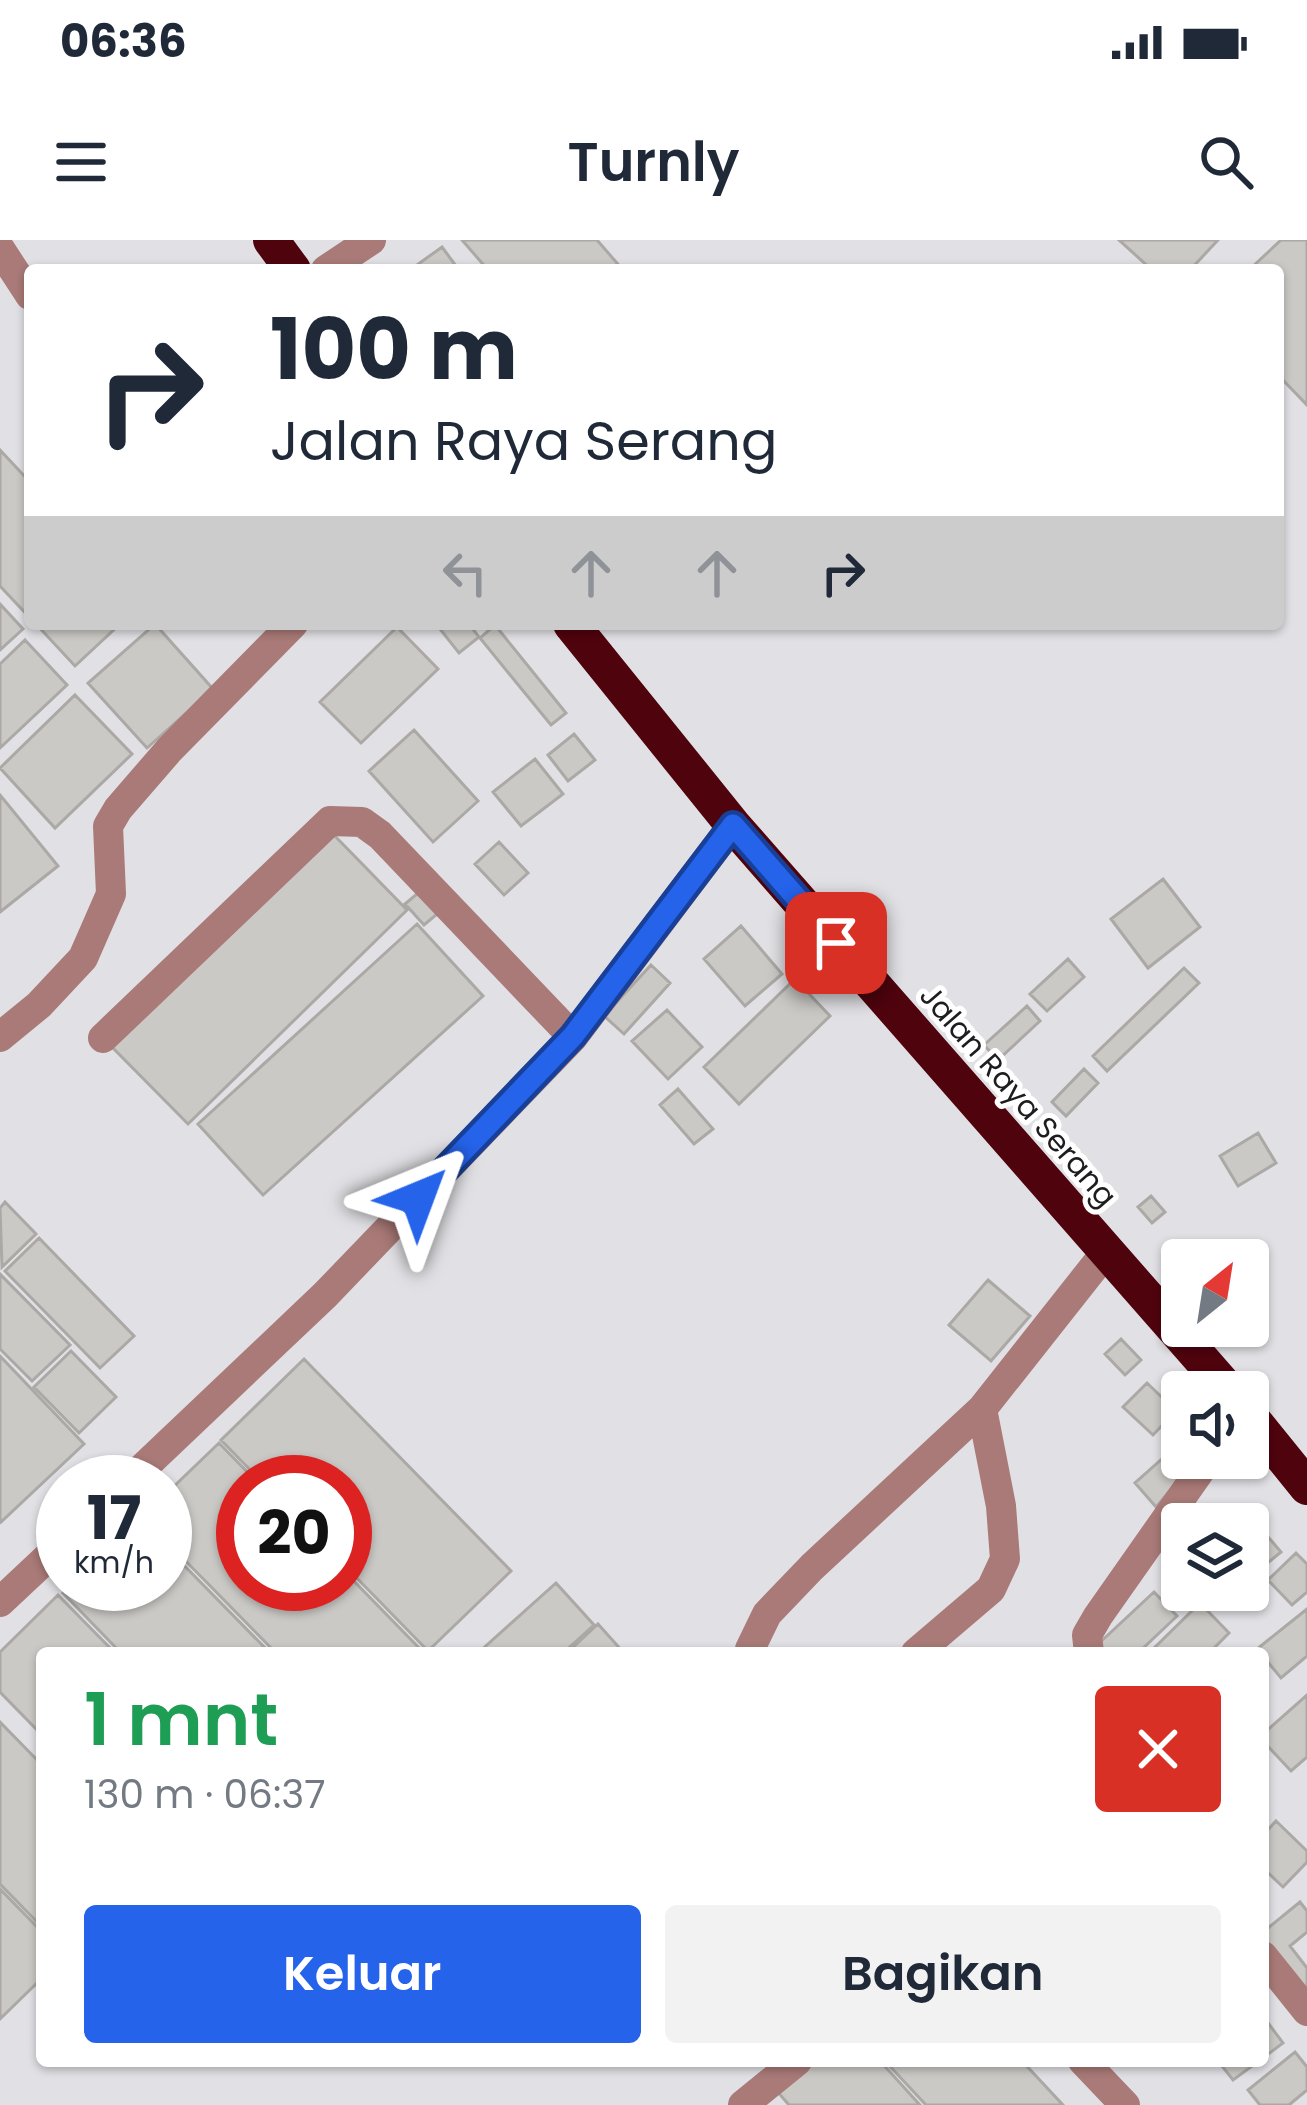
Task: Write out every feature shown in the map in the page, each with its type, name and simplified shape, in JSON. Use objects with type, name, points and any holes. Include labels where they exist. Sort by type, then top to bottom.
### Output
[{"type":"highway","name":"Jalan Raya Serang","points":[[576,630],[733,825],[1211,1371]]},
{"type":"highway","points":[[1269,1440],[1307,1486]]},
{"type":"street","points":[[335,264],[371,240]]},
{"type":"street","points":[[0,249],[24,287]]},
{"type":"street","points":[[0,1037],[39,1005],[83,958],[111,894],[108,826],[118,808],[264,636]]},
{"type":"street","points":[[103,1038],[330,821],[362,822],[380,835],[573,1036]]},
{"type":"street","points":[[156,1455],[325,1294],[573,1036],[733,825]]},
{"type":"street","points":[[751,1647],[767,1614],[782,1598],[982,1409],[1106,1252]]},
{"type":"street","points":[[923,1647],[991,1589],[1006,1559],[982,1409]]},
{"type":"street","points":[[1088,1647],[1087,1635],[1098,1616],[1194,1479]]},
{"type":"street","points":[[0,1602],[36,1568]]},
{"type":"street","points":[[1269,1964],[1307,2011]]},
{"type":"street","points":[[742,2105],[790,2067]]},
{"type":"street","points":[[1090,2067],[1125,2105]]},
{"type":"building","points":[[462,240],[597,240],[618,264],[483,264]]},
{"type":"building","points":[[1119,240],[1218,240],[1196,264],[1145,264]]},
{"type":"building","points":[[1281,240],[1307,240],[1307,405],[1284,381],[1284,264],[1255,264]]},
{"type":"building","points":[[442,247],[455,264],[418,264]]},
{"type":"building","points":[[0,450],[24,476],[24,612],[0,586]]},
{"type":"building","points":[[0,604],[23,629],[0,650]]},
{"type":"building","points":[[42,630],[114,630],[75,666]]},
{"type":"building","points":[[148,630],[160,630],[213,689],[147,748],[88,683]]},
{"type":"building","points":[[394,630],[400,630],[438,669],[361,743],[320,702]]},
{"type":"building","points":[[441,630],[474,630],[479,637],[459,653]]},
{"type":"building","points":[[489,630],[499,630],[566,713],[551,725],[480,638]]},
{"type":"building","points":[[25,640],[67,685],[0,748],[0,664]]},
{"type":"building","points":[[75,695],[132,754],[55,828],[0,768]]},
{"type":"building","points":[[414,730],[478,801],[433,842],[369,771]]},
{"type":"building","points":[[574,734],[595,760],[568,781],[548,755]]},
{"type":"building","points":[[535,759],[563,794],[521,826],[493,792]]},
{"type":"building","points":[[0,795],[58,866],[0,912]]},
{"type":"building","points":[[332,833],[407,910],[188,1124],[112,1047]]},
{"type":"building","points":[[499,842],[528,873],[504,895],[475,864]]},
{"type":"building","points":[[1163,879],[1200,927],[1148,968],[1111,919]]},
{"type":"building","points":[[424,888],[443,909],[424,925],[405,904]]},
{"type":"building","points":[[417,924],[483,996],[263,1195],[198,1124]]},
{"type":"building","points":[[741,926],[782,974],[745,1006],[704,959]]},
{"type":"building","points":[[1068,959],[1084,977],[1047,1011],[1030,994]]},
{"type":"building","points":[[651,965],[670,983],[624,1034],[604,1016]]},
{"type":"building","points":[[1184,968],[1199,983],[1107,1071],[1093,1056]]},
{"type":"building","points":[[795,979],[830,1016],[739,1104],[704,1067]]},
{"type":"building","points":[[1027,1006],[1040,1021],[998,1060],[984,1045]]},
{"type":"building","points":[[667,1010],[702,1047],[668,1079],[632,1041]]},
{"type":"building","points":[[1084,1069],[1098,1083],[1066,1116],[1052,1102]]},
{"type":"building","points":[[678,1089],[713,1129],[694,1144],[660,1105]]},
{"type":"building","points":[[1258,1133],[1276,1163],[1238,1186],[1220,1156]]},
{"type":"building","points":[[1151,1196],[1165,1212],[1152,1223],[1138,1207]]},
{"type":"building","points":[[5,1202],[36,1234],[2,1267],[0,1208]]},
{"type":"building","points":[[39,1238],[134,1336],[100,1368],[5,1271]]},
{"type":"building","points":[[0,1274],[70,1345],[32,1381],[0,1349]]},
{"type":"building","points":[[988,1280],[1030,1316],[991,1361],[949,1325]]},
{"type":"building","points":[[1121,1339],[1141,1360],[1125,1375],[1105,1354]]},
{"type":"building","points":[[71,1351],[116,1397],[79,1433],[34,1387]]},
{"type":"building","points":[[0,1356],[84,1444],[72,1455],[36,1455],[36,1489],[0,1520]]},
{"type":"building","points":[[304,1359],[511,1571],[432,1647],[424,1647],[372,1594],[372,1455],[236,1455],[221,1440]]},
{"type":"building","points":[[1147,1383],[1161,1397],[1161,1427],[1153,1435],[1123,1407]]},
{"type":"building","points":[[219,1443],[231,1455],[216,1455],[216,1592],[192,1567],[192,1469]]},
{"type":"building","points":[[1161,1460],[1161,1479],[1180,1479],[1156,1507],[1135,1483]]},
{"type":"building","points":[[1269,1538],[1281,1552],[1269,1562]]},
{"type":"building","points":[[1296,1553],[1307,1564],[1307,1592],[1292,1605],[1269,1579]]},
{"type":"building","points":[[192,1574],[216,1598],[216,1611],[229,1611],[264,1647],[115,1647],[80,1611],[192,1611]]},
{"type":"building","points":[[556,1583],[594,1625],[570,1647],[485,1647]]},
{"type":"building","points":[[1154,1592],[1161,1599],[1161,1611],[1177,1616],[1144,1647],[1095,1647]]},
{"type":"building","points":[[372,1600],[418,1647],[270,1647],[235,1611],[372,1611]]},
{"type":"building","points":[[1307,1609],[1307,1656],[1281,1678],[1269,1664],[1269,1647],[1260,1647]]},
{"type":"building","points":[[42,1611],[74,1611],[109,1647],[36,1647],[36,1729],[0,1692],[0,1652]]},
{"type":"building","points":[[1192,1611],[1208,1611],[1229,1633],[1215,1647],[1155,1647]]},
{"type":"building","points":[[598,1624],[619,1647],[573,1647]]},
{"type":"building","points":[[1307,1695],[1307,1757],[1291,1771],[1269,1747],[1269,1729]]},
{"type":"building","points":[[0,1722],[36,1759],[36,1921],[0,1884]]},
{"type":"building","points":[[1276,1821],[1307,1851],[1307,1862],[1283,1887],[1269,1874],[1269,1829]]},
{"type":"building","points":[[0,1889],[36,1926],[36,1984],[0,2019]]},
{"type":"building","points":[[1300,1902],[1307,1911],[1307,1932],[1290,1946],[1307,1968],[1307,2004],[1269,1952],[1269,1927]]},
{"type":"building","points":[[1269,2024],[1283,2043],[1269,2054]]},
{"type":"building","points":[[1295,2052],[1307,2067],[1307,2090],[1289,2105],[1260,2105],[1248,2090]]},
{"type":"building","points":[[801,2067],[885,2067],[920,2105],[789,2105],[776,2090]]},
{"type":"building","points":[[891,2067],[1028,2067],[1063,2105],[926,2105]]},
{"type":"building","points":[[1223,2067],[1251,2067],[1233,2080]]},
{"type":"route","points":[[418,1198],[573,1036],[733,825],[836,943]]}]
